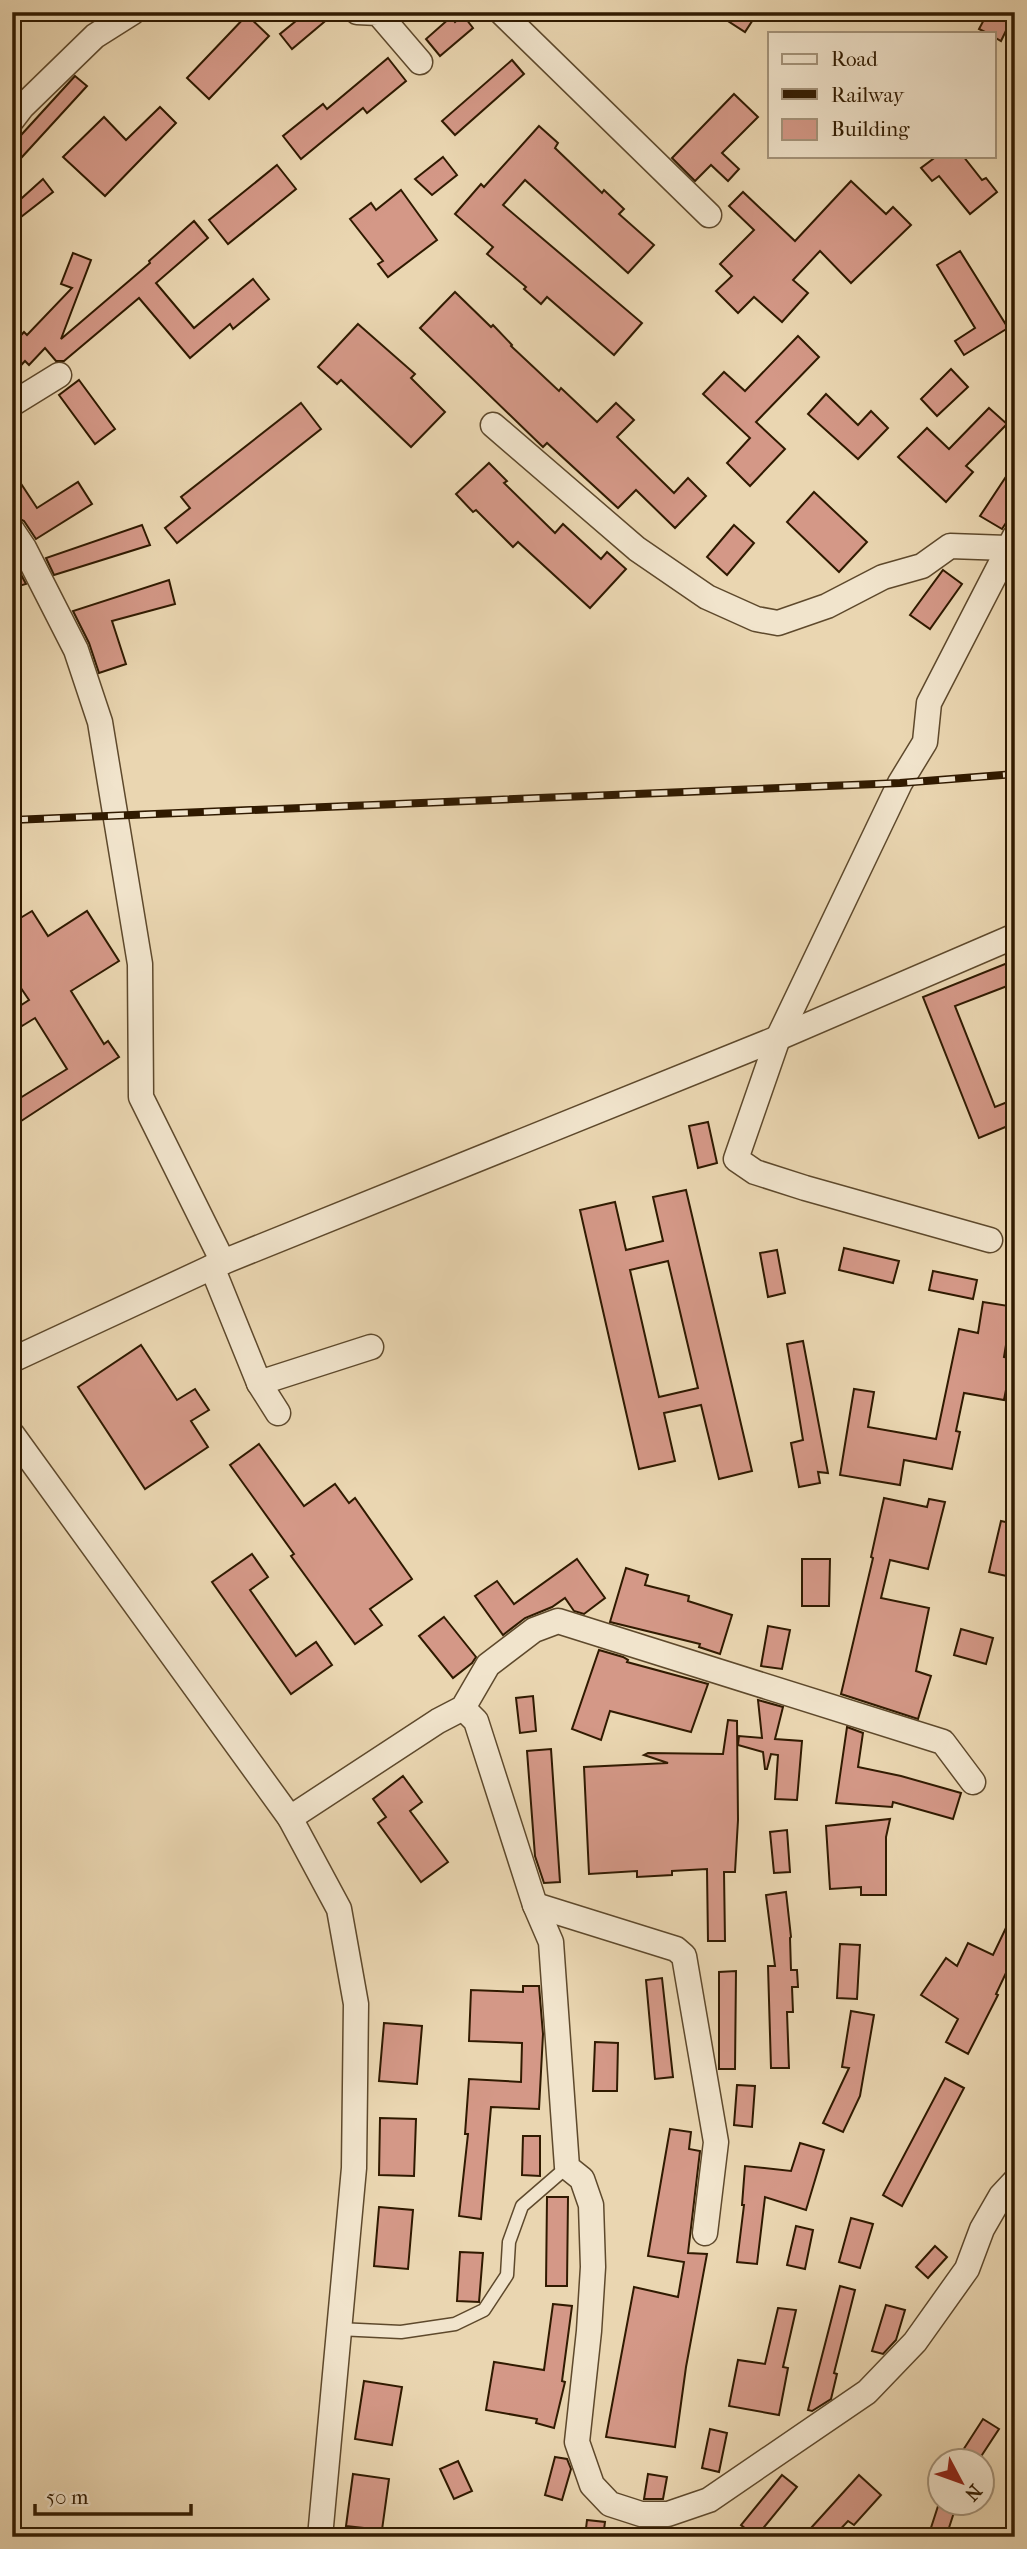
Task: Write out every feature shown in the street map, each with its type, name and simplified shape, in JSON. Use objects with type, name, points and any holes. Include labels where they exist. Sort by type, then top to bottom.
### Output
[{"type":"street","points":[[12,120],[95,36],[133,12]]},
{"type":"street","points":[[357,12],[378,13],[420,62]]},
{"type":"street","points":[[502,12],[709,215]]},
{"type":"street","points":[[12,404],[60,375]]},
{"type":"street","points":[[494,425],[637,549],[706,597],[757,619],[778,623],[827,606],[883,577],[922,566],[950,546],[1011,542]]},
{"type":"street","points":[[12,530],[24,548],[76,650],[100,722],[140,964],[141,1097],[218,1264],[259,1383],[278,1413]]},
{"type":"street","points":[[990,1240],[805,1188],[755,1172],[736,1160],[778,1038],[900,783],[925,741],[929,703],[1011,542]]},
{"type":"street","points":[[12,1360],[218,1264],[778,1038],[1015,936]]},
{"type":"street","points":[[259,1383],[371,1347]]},
{"type":"street","points":[[12,1434],[290,1818],[339,1909],[356,2004],[354,2168],[320,2537]]},
{"type":"street","points":[[290,1818],[438,1721],[463,1708],[488,1665],[534,1630],[558,1621],[943,1742],[973,1782]]},
{"type":"street","points":[[463,1708],[476,1721],[535,1905],[551,1942],[567,2167],[582,2179],[591,2206],[592,2293],[578,2442],[592,2485],[610,2504],[641,2514],[667,2514],[709,2500],[867,2392],[915,2342],[967,2269],[989,2218],[1001,2196],[1015,2181]]},
{"type":"street","points":[[535,1905],[676,1949],[684,1956],[716,2143],[705,2233]]},
{"type":"lane","points":[[338,2329],[401,2332],[455,2324],[484,2310],[507,2275],[509,2242],[522,2206],[567,2167]]},
{"type":"building","points":[[307,12],[336,12],[292,49],[280,34]]},
{"type":"building","points":[[714,12],[758,12],[745,32]]},
{"type":"building","points":[[988,12],[1015,12],[1001,41],[996,38],[996,32],[979,29]]},
{"type":"building","points":[[247,15],[269,36],[209,99],[187,78]]},
{"type":"building","points":[[463,15],[473,28],[440,56],[426,39],[451,17],[455,22]]},
{"type":"building","points":[[388,58],[406,81],[367,113],[363,108],[301,159],[283,136],[323,104],[327,109]]},
{"type":"building","points":[[512,60],[524,74],[455,135],[442,121]]},
{"type":"building","points":[[75,76],[87,86],[22,157],[12,145]]},
{"type":"building","points":[[734,94],[758,117],[722,153],[739,169],[728,181],[711,165],[695,181],[672,158]]},
{"type":"building","points":[[160,107],[176,123],[105,196],[63,157],[104,117],[126,140]]},
{"type":"building","points":[[539,126],[558,143],[555,148],[602,193],[604,190],[624,209],[619,214],[654,245],[628,273],[525,180],[503,205],[642,323],[614,355],[547,297],[541,304],[524,289],[526,287],[487,254],[493,247],[455,214],[481,184],[484,187]]},
{"type":"building","points":[[443,157],[457,175],[432,195],[415,179]]},
{"type":"building","points":[[934,158],[965,158],[982,180],[986,178],[997,192],[970,214],[939,176],[932,181],[921,168]]},
{"type":"building","points":[[277,165],[296,189],[228,244],[209,220]]},
{"type":"building","points":[[43,179],[53,192],[12,224],[12,207]]},
{"type":"building","points":[[851,181],[886,214],[893,207],[911,225],[851,283],[820,251],[793,280],[808,293],[782,322],[754,297],[738,313],[716,291],[732,276],[720,264],[754,230],[729,206],[743,192],[795,241]]},
{"type":"building","points":[[401,190],[437,240],[388,277],[378,264],[383,261],[350,219],[371,203],[376,210]]},
{"type":"building","points":[[194,221],[208,238],[156,283],[194,328],[253,279],[269,299],[233,329],[230,324],[190,358],[139,298],[64,361],[56,361],[45,348],[29,365],[25,361],[12,375],[12,345],[24,332],[27,335],[72,288],[61,284],[73,253],[91,260],[61,339],[150,263],[149,261]]},
{"type":"building","points":[[960,251],[1008,328],[964,355],[955,341],[975,328],[937,265]]},
{"type":"building","points":[[455,292],[491,327],[493,325],[511,346],[559,391],[561,388],[597,422],[616,403],[634,420],[617,437],[674,493],[688,478],[706,496],[675,528],[636,490],[618,508],[547,443],[543,447],[420,328]]},
{"type":"building","points":[[358,324],[415,374],[411,378],[445,412],[411,447],[341,380],[337,384],[318,367]]},
{"type":"building","points":[[798,336],[819,357],[756,422],[785,449],[750,486],[727,463],[750,438],[703,394],[724,372],[745,391]]},
{"type":"building","points":[[951,369],[968,387],[937,416],[921,399]]},
{"type":"building","points":[[79,380],[115,429],[95,444],[59,395]]},
{"type":"building","points":[[826,394],[858,425],[871,411],[888,428],[858,459],[808,414]]},
{"type":"building","points":[[301,403],[321,429],[177,543],[165,528],[190,508],[181,497]]},
{"type":"building","points":[[989,408],[1007,424],[966,466],[973,472],[946,502],[898,457],[927,428],[949,449]]},
{"type":"building","points":[[489,463],[507,481],[504,483],[555,533],[563,524],[601,559],[607,552],[626,569],[590,608],[518,542],[513,547],[456,494]]},
{"type":"building","points":[[1015,463],[1015,509],[1002,529],[980,516]]},
{"type":"building","points":[[12,470],[37,508],[78,482],[92,504],[36,539],[24,521],[12,515]]},
{"type":"building","points":[[814,492],[867,542],[839,572],[787,522]]},
{"type":"building","points":[[142,525],[150,545],[54,575],[46,558]]},
{"type":"building","points":[[734,525],[754,543],[727,575],[707,557]]},
{"type":"building","points":[[17,567],[26,584],[12,588],[12,569]]},
{"type":"building","points":[[943,570],[962,584],[930,629],[910,615]]},
{"type":"building","points":[[169,580],[175,604],[112,621],[126,664],[99,673],[89,643],[73,611]]},
{"type":"building","points":[[32,911],[48,936],[87,911],[119,961],[71,991],[104,1044],[108,1041],[119,1057],[12,1127],[12,1103],[67,1069],[35,1018],[22,1026],[12,1011],[29,1000],[12,975],[12,923]]},
{"type":"building","points":[[1015,960],[1015,983],[955,1006],[995,1107],[1015,1099],[1015,1123],[979,1138],[923,997]]},
{"type":"building","points":[[708,1122],[717,1163],[698,1168],[689,1126]]},
{"type":"building","points":[[686,1190],[752,1471],[719,1479],[701,1405],[664,1413],[675,1461],[639,1469],[580,1210],[615,1202],[626,1250],[663,1241],[653,1197]],"holes":[[[668,1261],[698,1388],[659,1397],[630,1270]]]},
{"type":"building","points":[[844,1248],[899,1261],[893,1283],[839,1270]]},
{"type":"building","points":[[777,1250],[785,1293],[768,1297],[760,1253]]},
{"type":"building","points":[[933,1271],[977,1280],[973,1299],[929,1290]]},
{"type":"building","points":[[983,1302],[1015,1307],[1015,1328],[1009,1327],[1004,1357],[1012,1359],[1004,1400],[964,1393],[956,1431],[960,1432],[952,1469],[904,1460],[900,1485],[840,1475],[854,1389],[874,1392],[868,1427],[936,1439],[959,1329],[978,1333]]},
{"type":"building","points":[[803,1341],[828,1473],[818,1472],[820,1483],[799,1487],[791,1443],[803,1440],[787,1344]]},
{"type":"building","points":[[141,1345],[177,1400],[195,1389],[209,1410],[191,1421],[208,1447],[145,1489],[78,1387]]},
{"type":"building","points":[[259,1444],[304,1506],[335,1484],[349,1503],[355,1498],[412,1579],[370,1609],[382,1625],[355,1644],[230,1465]]},
{"type":"building","points":[[884,1498],[927,1507],[929,1499],[945,1502],[928,1569],[890,1560],[881,1598],[929,1608],[916,1671],[931,1676],[918,1719],[841,1694],[873,1558],[871,1557]]},
{"type":"building","points":[[1001,1521],[1015,1524],[1015,1563],[1011,1577],[989,1572]]},
{"type":"building","points":[[252,1554],[268,1577],[250,1590],[296,1656],[316,1642],[332,1665],[291,1694],[212,1582]]},
{"type":"building","points":[[577,1559],[605,1598],[584,1614],[574,1611],[565,1598],[552,1607],[525,1618],[503,1635],[475,1596],[497,1581],[514,1604]]},
{"type":"building","points":[[802,1559],[830,1559],[829,1606],[802,1606]]},
{"type":"building","points":[[626,1568],[648,1575],[645,1585],[689,1596],[688,1601],[732,1615],[720,1654],[699,1647],[700,1644],[610,1622]]},
{"type":"building","points":[[444,1617],[476,1657],[453,1678],[419,1636]]},
{"type":"building","points":[[768,1626],[790,1630],[782,1669],[761,1666]]},
{"type":"building","points":[[961,1629],[993,1638],[986,1664],[954,1655]]},
{"type":"building","points":[[599,1650],[623,1657],[627,1662],[708,1684],[691,1732],[610,1711],[601,1740],[572,1729]]},
{"type":"building","points":[[533,1696],[536,1731],[520,1733],[516,1698]]},
{"type":"building","points":[[758,1700],[783,1707],[775,1739],[802,1741],[797,1800],[775,1799],[778,1755],[771,1754],[765,1769],[763,1752],[738,1745],[739,1736],[762,1738]]},
{"type":"building","points":[[728,1720],[737,1721],[738,1820],[735,1872],[724,1872],[725,1941],[708,1941],[707,1869],[637,1877],[637,1871],[589,1874],[584,1767],[668,1763],[644,1755],[648,1753],[723,1754]]},
{"type":"building","points":[[847,1727],[863,1733],[858,1767],[961,1793],[953,1819],[893,1802],[892,1807],[836,1803]]},
{"type":"building","points":[[551,1749],[560,1882],[544,1883],[535,1856],[527,1751]]},
{"type":"building","points":[[403,1776],[422,1802],[410,1811],[448,1862],[421,1882],[378,1823],[386,1817],[373,1799]]},
{"type":"building","points":[[890,1819],[886,1837],[886,1895],[861,1895],[861,1887],[830,1889],[826,1826]]},
{"type":"building","points":[[787,1830],[790,1872],[774,1873],[770,1832]]},
{"type":"building","points":[[786,1892],[791,1937],[791,1970],[797,1970],[798,1987],[792,1987],[793,2012],[787,2012],[789,2068],[771,2068],[768,1966],[775,1966],[766,1895]]},
{"type":"building","points":[[1015,1909],[1015,1954],[968,2054],[946,2042],[958,2019],[921,1995],[946,1958],[957,1966],[968,1943],[993,1955]]},
{"type":"building","points":[[840,1944],[860,1945],[857,1999],[837,1998]]},
{"type":"building","points":[[736,1971],[735,2069],[719,2069],[719,1972]]},
{"type":"building","points":[[662,1978],[673,2077],[655,2079],[646,1980]]},
{"type":"building","points":[[523,1986],[539,1986],[543,2034],[539,2109],[491,2107],[481,2219],[459,2216],[468,2134],[465,2134],[469,2079],[521,2082],[522,2043],[469,2041],[471,1990],[523,1992]]},
{"type":"building","points":[[851,2011],[874,2015],[860,2096],[843,2132],[823,2123],[849,2068],[842,2067]]},
{"type":"building","points":[[384,2023],[422,2026],[417,2084],[379,2081]]},
{"type":"building","points":[[595,2042],[618,2043],[617,2091],[593,2091]]},
{"type":"building","points":[[945,2078],[964,2088],[902,2206],[883,2195]]},
{"type":"building","points":[[737,2085],[755,2086],[752,2127],[734,2125]]},
{"type":"building","points":[[380,2118],[416,2119],[414,2176],[379,2175]]},
{"type":"building","points":[[670,2129],[691,2132],[689,2149],[700,2151],[688,2253],[707,2254],[686,2367],[675,2447],[606,2437],[634,2287],[678,2297],[684,2262],[648,2256]]},
{"type":"building","points":[[523,2136],[540,2136],[540,2176],[522,2175]]},
{"type":"building","points":[[800,2143],[824,2150],[806,2210],[765,2197],[757,2264],[737,2262],[744,2205],[745,2166],[791,2171]]},
{"type":"building","points":[[547,2197],[568,2197],[567,2286],[546,2286]]},
{"type":"building","points":[[379,2207],[413,2210],[408,2269],[374,2266]]},
{"type":"building","points":[[851,2218],[873,2224],[860,2268],[839,2262]]},
{"type":"building","points":[[796,2226],[813,2230],[805,2269],[787,2265]]},
{"type":"building","points":[[935,2246],[947,2257],[928,2278],[916,2267]]},
{"type":"building","points":[[460,2252],[483,2253],[479,2302],[457,2301]]},
{"type":"building","points":[[840,2286],[855,2290],[834,2373],[837,2374],[831,2399],[812,2411],[808,2410]]},
{"type":"building","points":[[553,2304],[572,2306],[562,2381],[565,2382],[554,2428],[536,2423],[537,2419],[486,2410],[494,2362],[544,2370]]},
{"type":"building","points":[[886,2305],[905,2310],[896,2340],[883,2354],[872,2351]]},
{"type":"building","points":[[778,2308],[796,2310],[783,2367],[788,2368],[779,2415],[729,2406],[738,2360],[765,2364]]},
{"type":"building","points":[[364,2381],[402,2387],[392,2445],[355,2439]]},
{"type":"building","points":[[983,2419],[999,2429],[987,2448],[964,2448]]},
{"type":"building","points":[[710,2429],[727,2433],[719,2472],[702,2468]]},
{"type":"building","points":[[555,2457],[567,2459],[571,2469],[562,2500],[545,2495]]},
{"type":"building","points":[[458,2461],[472,2491],[454,2499],[440,2469]]},
{"type":"building","points":[[353,2474],[389,2479],[382,2530],[346,2526]]},
{"type":"building","points":[[648,2474],[667,2477],[663,2499],[644,2499]]},
{"type":"building","points":[[782,2475],[797,2487],[756,2537],[741,2525]]},
{"type":"building","points":[[859,2475],[881,2495],[854,2525],[848,2521],[833,2537],[821,2537],[811,2528]]},
{"type":"building","points":[[934,2518],[952,2518],[946,2537],[928,2537]]},
{"type":"building","points":[[587,2520],[605,2522],[603,2537],[585,2537]]},
{"type":"railway","points":[[12,820],[900,783],[1015,774]]}]
